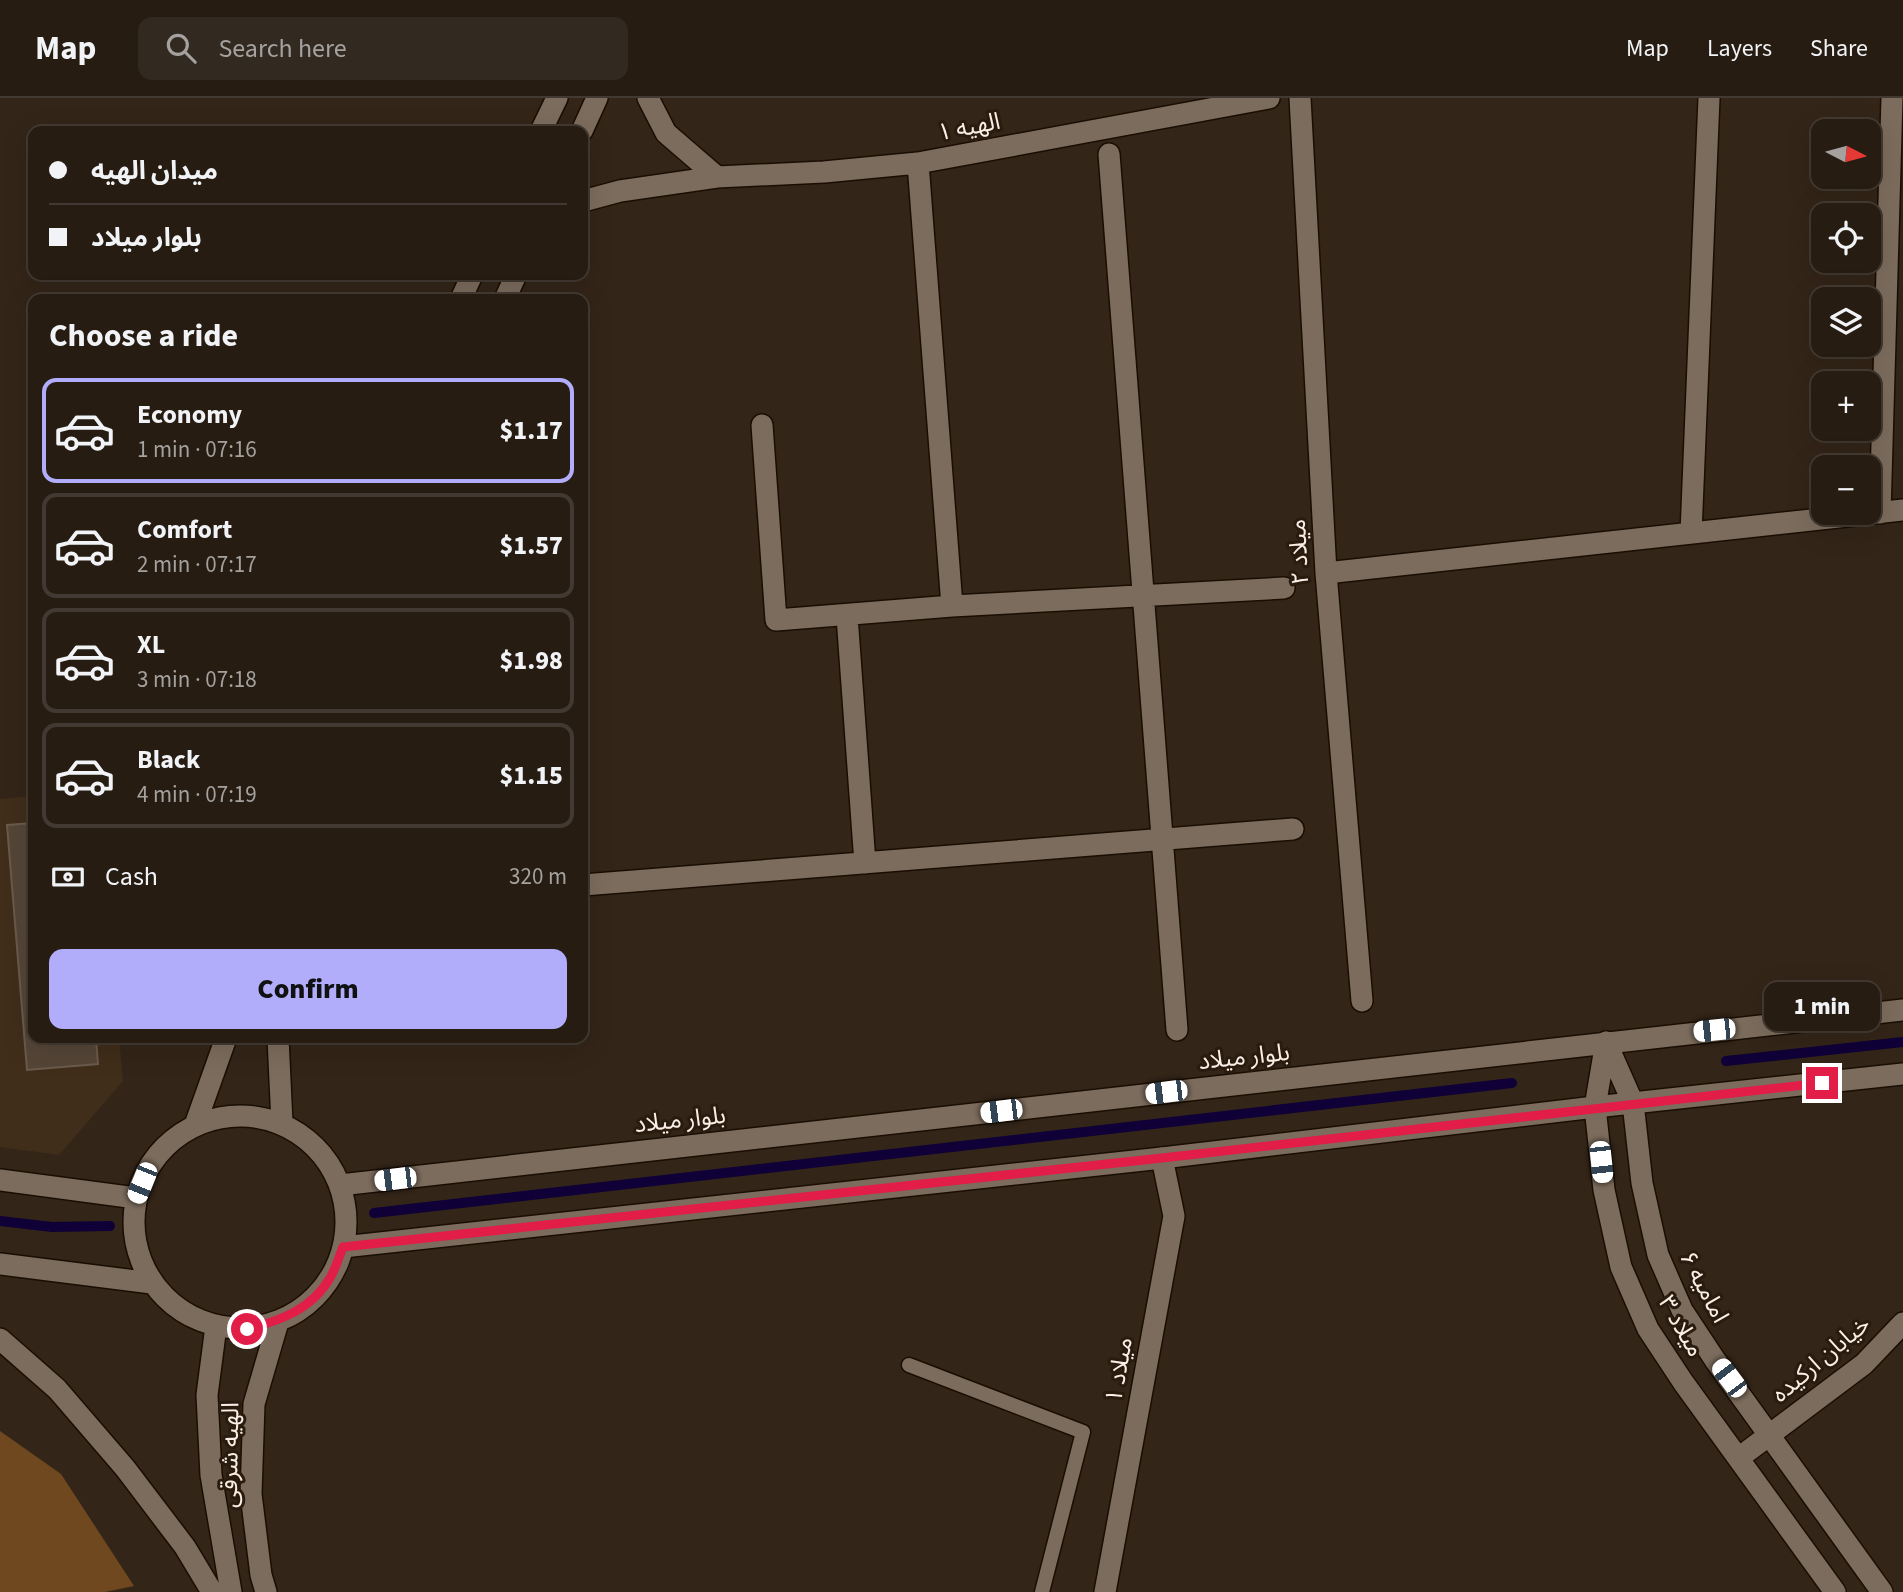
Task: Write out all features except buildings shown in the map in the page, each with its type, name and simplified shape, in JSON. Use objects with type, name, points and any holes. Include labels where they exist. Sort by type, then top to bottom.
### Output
[{"type":"street","points":[[543,126],[557,98]]},
{"type":"street","points":[[584,126],[597,98]]},
{"type":"street","points":[[648,98],[666,132],[717,177]]},
{"type":"street","name":"الهیه ۱","points":[[588,200],[620,191],[717,177],[824,172],[918,163],[1269,98]]},
{"type":"street","name":"میلاد ۲","points":[[1300,98],[1326,573],[1362,1001]]},
{"type":"street","points":[[1691,533],[1709,98]]},
{"type":"street","points":[[1881,478],[1892,98]]},
{"type":"street","points":[[1109,154],[1177,1030]]},
{"type":"street","points":[[918,163],[953,606]]},
{"type":"street","points":[[762,425],[776,620],[953,606],[1284,588]]},
{"type":"street","points":[[1881,513],[1903,510]]},
{"type":"street","points":[[1326,573],[1811,520]]},
{"type":"street","points":[[847,615],[865,863]]},
{"type":"street","points":[[588,886],[1293,830]]},
{"type":"street","name":"بلوار میلاد","points":[[340,1185],[1903,1010]]},
{"type":"street","name":"امامیه ۶","points":[[1606,1042],[1633,1103],[1642,1183],[1658,1255],[1682,1310],[1882,1592]]},
{"type":"street","name":"میلاد ۳","points":[[1606,1042],[1595,1107],[1604,1190],[1621,1267],[1648,1329],[1835,1592]]},
{"type":"street","points":[[195,1125],[224,1043]]},
{"type":"street","points":[[278,1043],[282,1124]]},
{"type":"street","points":[[343,1247],[1903,1074]]},
{"type":"street","points":[[225,1116],[261,1117],[282,1124],[322,1154],[340,1185],[346,1216],[343,1247],[330,1279],[307,1305],[278,1322],[247,1329],[216,1326],[191,1317],[169,1302],[152,1283],[138,1256],[134,1227],[136,1198],[148,1168],[168,1143],[195,1125],[225,1116]]},
{"type":"street","name":"میلاد ۱","points":[[1105,1592],[1174,1216],[1162,1158]]},
{"type":"street","points":[[0,1180],[136,1198]]},
{"type":"street","points":[[0,1264],[152,1283]]},
{"type":"street","name":"الهیه شرقی","points":[[266,1592],[261,1574],[251,1494],[254,1404],[278,1322]]},
{"type":"street","name":"خیابان ارکیده","points":[[1740,1457],[1864,1364],[1903,1323]]},
{"type":"street","name":"الهیه شرقی","points":[[216,1326],[207,1395],[211,1475],[231,1592]]},
{"type":"street","points":[[0,1339],[57,1389],[125,1468],[185,1547],[212,1592]]},
{"type":"lane","points":[[909,1365],[1083,1432],[1042,1592]]},
{"type":"shaded area","points":[[28,796],[28,1043],[119,1043],[123,1081],[59,1155],[0,1147],[0,799]]},
{"type":"shaded area","points":[[0,1431],[61,1474],[134,1586],[105,1592],[0,1592]]},
{"type":"waterway","points":[[1726,1061],[1903,1042]]},
{"type":"waterway","points":[[374,1213],[1512,1083]]},
{"type":"waterway","points":[[0,1221],[52,1227],[110,1226]]},
{"type":"route","points":[[247,1329],[278,1322],[307,1305],[330,1279],[343,1247],[1822,1083]]}]
